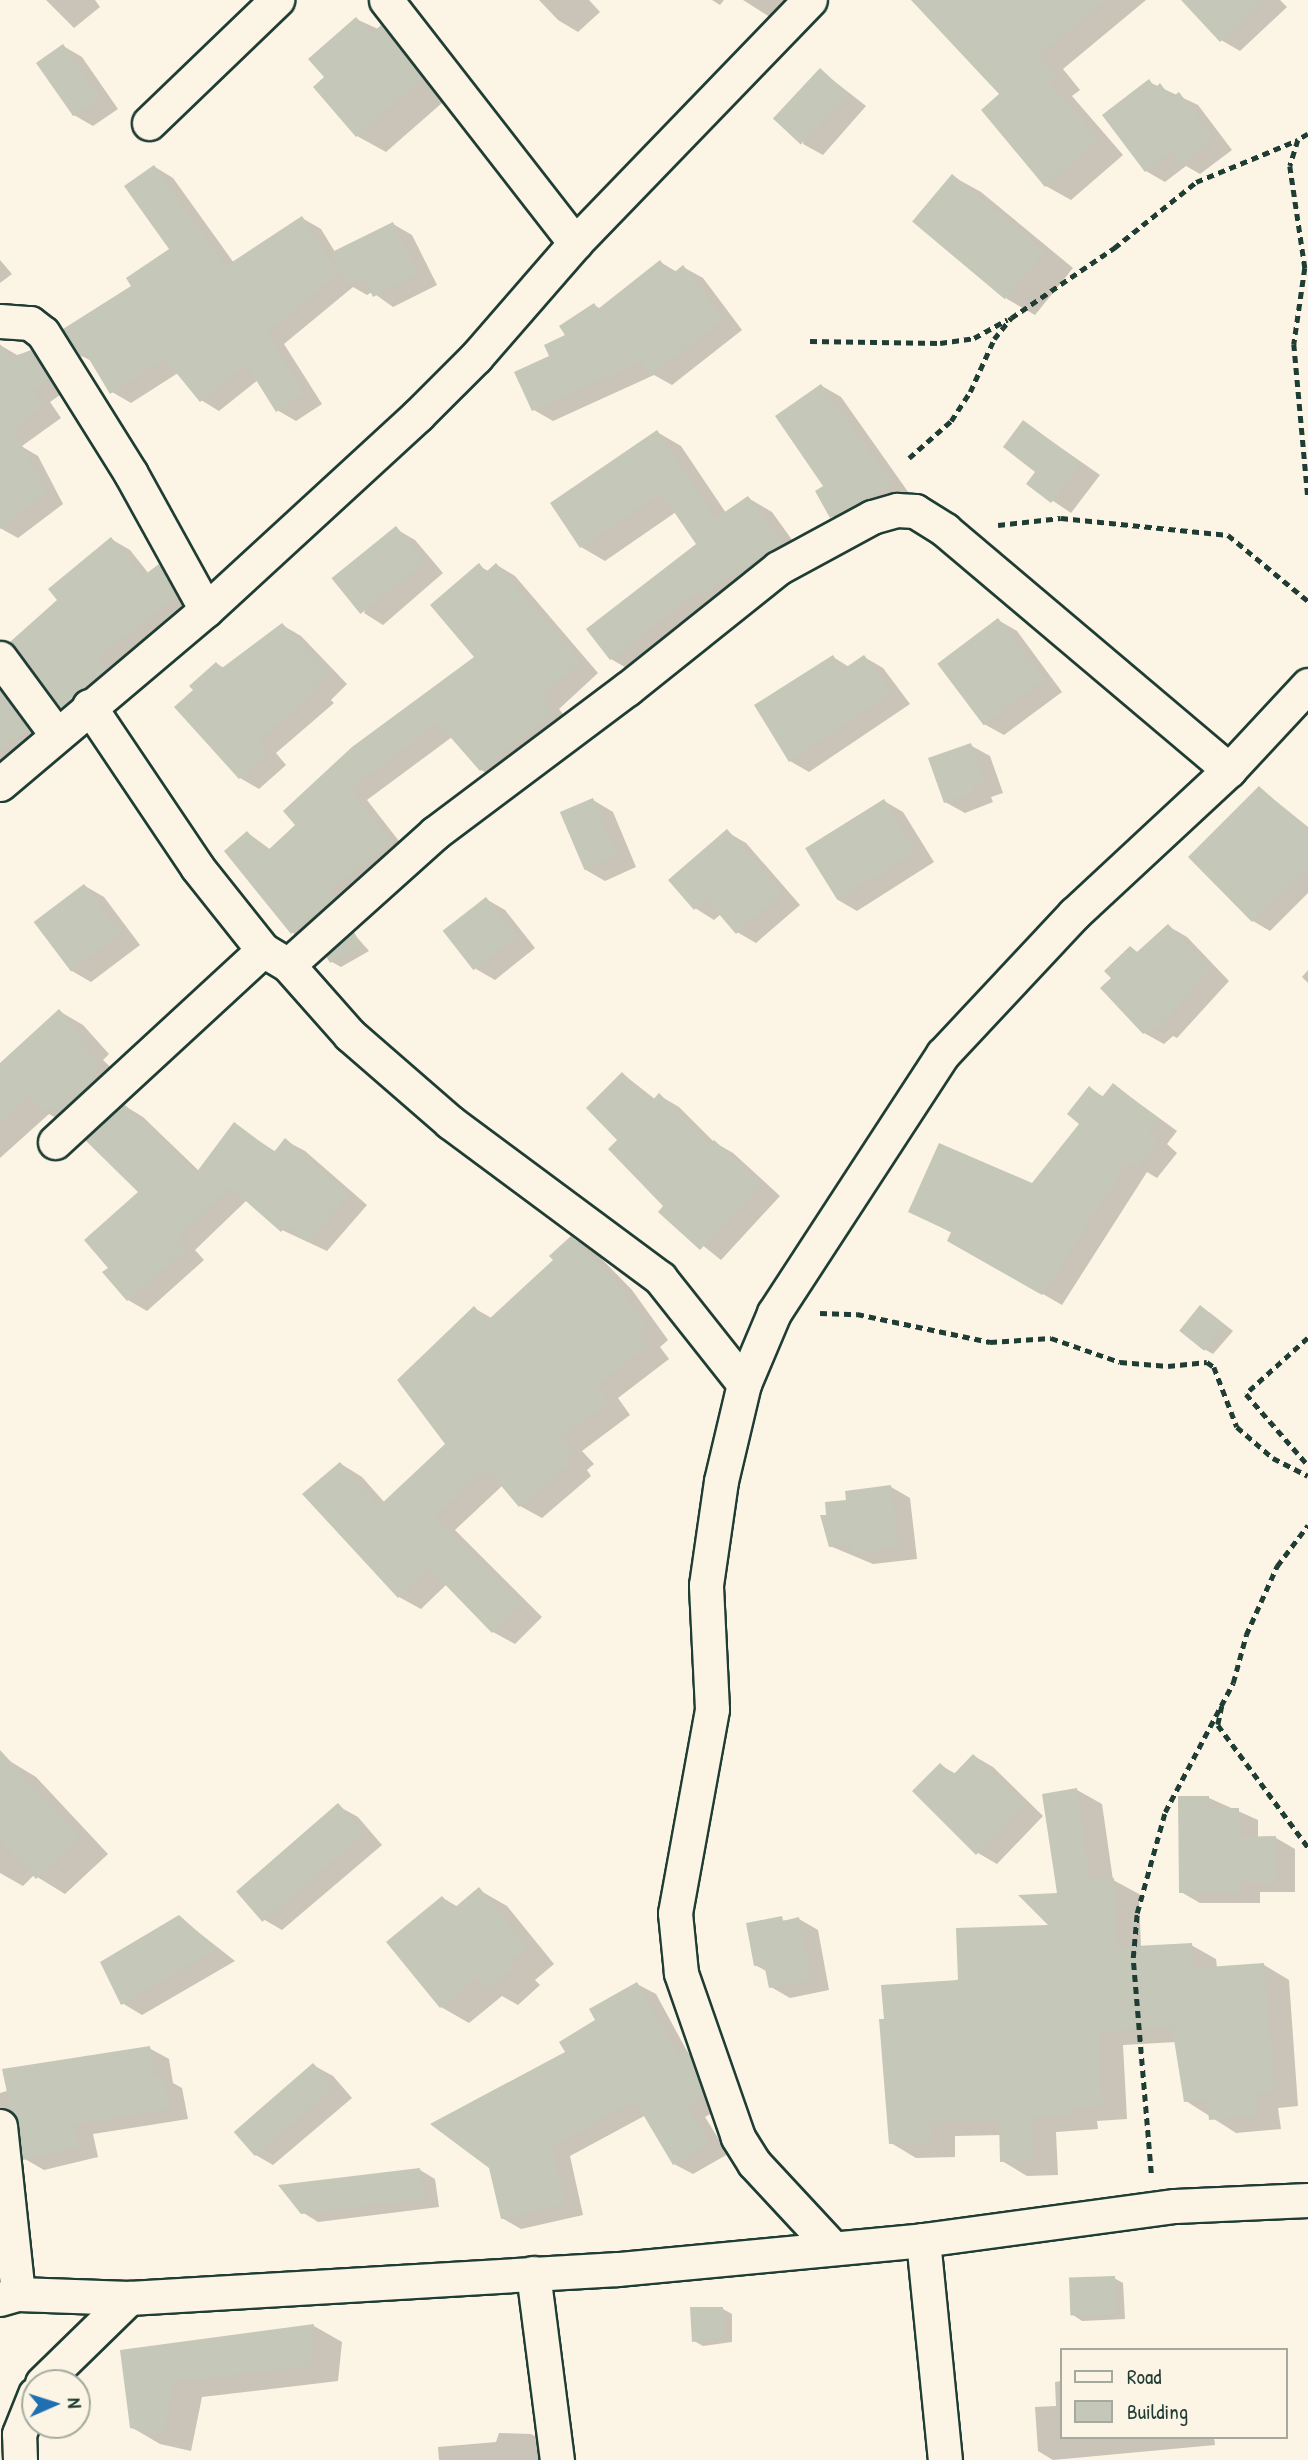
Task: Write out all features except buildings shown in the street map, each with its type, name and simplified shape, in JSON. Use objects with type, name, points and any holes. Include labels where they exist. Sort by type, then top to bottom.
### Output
[{"type":"street","points":[[149,123],[277,0]]},
{"type":"street","points":[[386,0],[575,243]]},
{"type":"street","points":[[0,784],[89,706],[206,610],[418,415],[476,357],[575,243],[810,0]]},
{"type":"street","points":[[0,321],[30,323],[43,333],[131,474],[206,610]]},
{"type":"street","points":[[55,1142],[275,957],[627,690],[778,568],[872,517],[897,510],[915,510],[945,530],[1229,770]]},
{"type":"street","points":[[0,658],[56,734]]},
{"type":"street","points":[[832,2247],[754,2163],[738,2137],[681,1973],[675,1913],[712,1709],[706,1585],[721,1481],[744,1384],[774,1313],[943,1054],[1074,914],[1229,770],[1308,685]]},
{"type":"street","points":[[89,706],[197,867],[275,957],[350,1035],[450,1122],[660,1278],[744,1384]]},
{"type":"street","points":[[0,2126],[9,2296],[129,2298],[618,2269],[923,2240],[1154,2211],[1175,2206],[1308,2200]]},
{"type":"street","points":[[923,2240],[945,2460]]},
{"type":"street","points":[[533,2273],[556,2460]]},
{"type":"street","points":[[56,2369],[129,2298]]},
{"type":"street","points":[[0,2406],[19,2447]]},
{"type":"path","points":[[810,341],[964,341],[1011,318],[1114,248],[1196,182],[1246,158],[1308,134]]},
{"type":"path","points":[[1298,139],[1291,177],[1305,268],[1294,344],[1308,498]]},
{"type":"path","points":[[909,458],[951,421],[970,393],[994,339],[1011,318]]},
{"type":"path","points":[[945,530],[1061,518],[1228,536],[1308,601]]},
{"type":"path","points":[[774,1313],[857,1314],[990,1342],[1051,1338],[1120,1362],[1168,1366],[1207,1362],[1214,1367],[1237,1427],[1273,1458],[1308,1476]]},
{"type":"path","points":[[1308,1338],[1245,1394],[1308,1465]]},
{"type":"path","points":[[1154,2211],[1133,1958],[1138,1913],[1166,1812],[1224,1699],[1277,1566],[1308,1525]]},
{"type":"path","points":[[1224,1699],[1218,1725],[1308,1847]]}]
